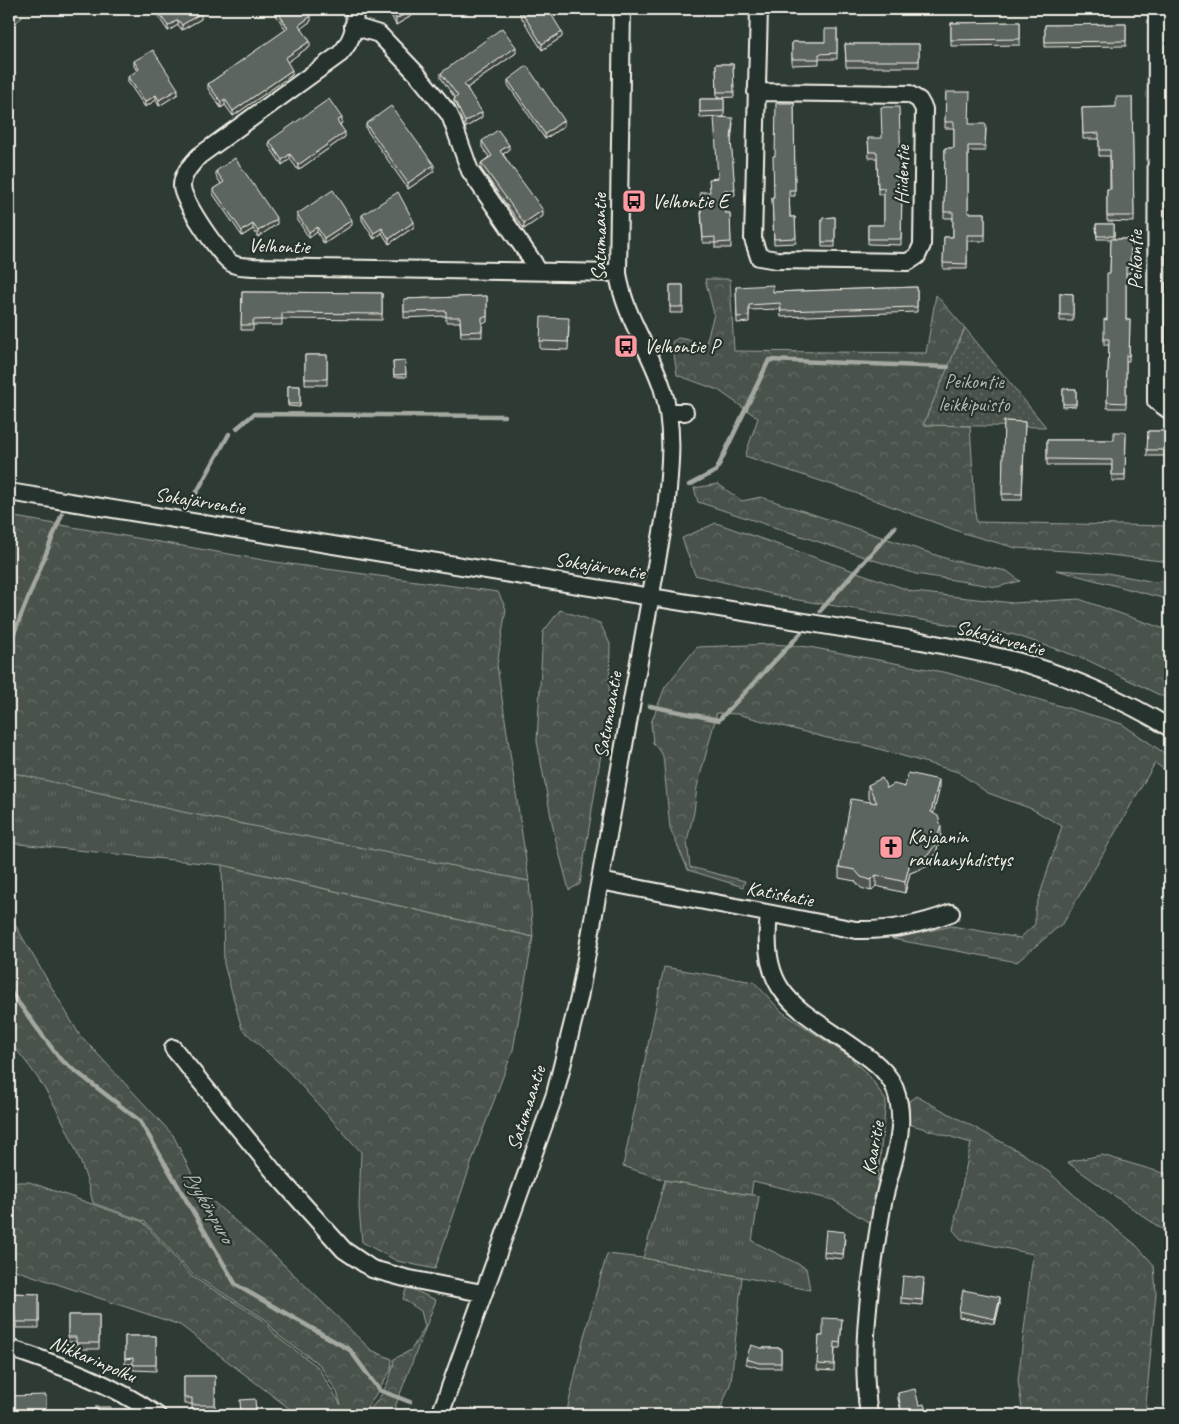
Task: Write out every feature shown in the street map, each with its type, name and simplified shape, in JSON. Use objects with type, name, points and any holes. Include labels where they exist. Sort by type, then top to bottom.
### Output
[{"type":"street","name":"Velhontie","points":[[353,9],[354,26],[349,44],[340,54],[199,156],[187,170],[182,186],[187,202],[228,260],[232,264],[253,267],[618,274]]},
{"type":"street","name":"Satumaantie","points":[[440,1415],[482,1293],[555,1094],[579,998],[651,596],[667,496],[671,440],[663,388],[650,355],[621,296],[618,274],[622,9]]},
{"type":"street","points":[[756,92],[759,9]]},
{"type":"street","name":"Peikontie","points":[[1157,9],[1163,101],[1156,401],[1170,411]]},
{"type":"street","points":[[354,26],[379,34],[417,74],[450,115],[470,171],[534,263]]},
{"type":"street","name":"Hiidentie","points":[[756,92],[910,94],[920,100],[924,109],[922,245],[917,256],[908,262],[777,260],[759,257],[753,239],[756,92]]},
{"type":"street","points":[[668,412],[685,412]]},
{"type":"street","name":"Sokajärventie","points":[[9,492],[921,641],[1009,659],[1085,686],[1151,716],[1170,728]]},
{"type":"street","name":"Katiskatie","points":[[600,880],[856,930],[883,931],[925,923],[951,913]]},
{"type":"street","name":"Kaaritie","points":[[769,914],[767,934],[768,961],[772,976],[783,994],[875,1062],[894,1087],[899,1106],[900,1135],[882,1206],[870,1288],[867,1397],[869,1415]]},
{"type":"street","points":[[173,1048],[275,1173],[344,1250],[372,1269],[405,1278],[482,1293]]},
{"type":"street","name":"Nikkarinpolku","points":[[9,1348],[69,1368],[102,1382],[132,1398],[157,1415]]},
{"type":"green space","points":[[9,9],[23,17],[9,27]]},
{"type":"green space","points":[[705,279],[730,279],[734,351],[926,353],[936,295],[965,328],[924,425],[970,426],[976,522],[1170,526],[1170,562],[1084,552],[1016,548],[963,533],[842,488],[745,456],[758,418],[718,390],[677,375],[672,342],[678,338],[706,343],[714,314]]},
{"type":"green space","name":"Peikontie leikkipuisto","points":[[965,328],[1046,427],[923,425]]},
{"type":"green space","points":[[718,484],[742,501],[761,497],[951,560],[1007,571],[1020,581],[997,587],[916,574],[698,502],[694,488]]},
{"type":"green space","points":[[9,516],[275,562],[498,592],[506,609],[497,665],[529,881],[183,812],[9,772]]},
{"type":"green space","points":[[716,523],[914,592],[1013,603],[1079,599],[1170,631],[1170,700],[1085,659],[1015,635],[792,599],[695,575],[682,538]]},
{"type":"green space","points":[[1056,570],[1107,573],[1155,582],[1170,579],[1170,600]]},
{"type":"green space","points":[[560,610],[600,623],[610,644],[609,704],[580,884],[569,890],[554,833],[537,741],[543,632]]},
{"type":"green space","points":[[772,644],[809,647],[948,673],[1122,724],[1170,757],[1170,774],[1155,763],[1064,922],[1017,962],[892,939],[952,926],[1020,938],[1035,924],[1035,910],[1062,826],[1032,809],[988,793],[958,772],[858,743],[827,738],[737,714],[717,713],[697,787],[694,812],[687,841],[690,867],[745,881],[743,887],[688,870],[670,828],[663,756],[653,743],[651,723],[665,687],[697,647]]},
{"type":"green space","points":[[9,771],[227,820],[529,881],[533,937],[222,865],[9,843]]},
{"type":"green space","points":[[222,865],[533,937],[513,1050],[481,1135],[435,1269],[397,1261],[362,1242],[359,1208],[361,1152],[288,1071],[242,1029],[224,964]]},
{"type":"green space","points":[[9,887],[14,923],[79,1034],[173,1135],[199,1189],[275,1256],[371,1350],[392,1359],[391,1370],[364,1413],[345,1415],[343,1410],[343,1415],[298,1415],[180,1325],[9,1268],[9,1182],[29,1182],[143,1222],[191,1276],[263,1320],[278,1338],[317,1366],[341,1405],[337,1392],[319,1364],[279,1336],[265,1319],[192,1274],[144,1221],[93,1203],[88,1182],[61,1117],[36,1076],[9,1042]]},
{"type":"green space","points":[[664,967],[754,982],[782,1012],[850,1057],[871,1078],[886,1101],[873,1225],[833,1200],[753,1181],[751,1195],[665,1180],[623,1166]]},
{"type":"green space","points":[[916,1096],[1022,1153],[1049,1172],[1083,1203],[1135,1244],[1154,1265],[1156,1293],[1145,1415],[1023,1415],[1018,1381],[1033,1254],[961,1239],[953,1230],[971,1143],[909,1124],[909,1101]]},
{"type":"green space","points":[[1102,1155],[1170,1175],[1170,1235],[1067,1162]]},
{"type":"green space","points":[[665,1180],[759,1196],[752,1241],[806,1268],[810,1290],[643,1258]]},
{"type":"green space","points":[[607,1254],[643,1258],[742,1277],[731,1382],[718,1415],[566,1415],[583,1340]]},
{"type":"green space","points":[[407,1287],[436,1300],[392,1415],[363,1415],[384,1390],[391,1374],[394,1359],[411,1350],[425,1327],[421,1311],[403,1299]]},
{"type":"building","points":[[156,9],[198,9],[201,13],[182,25],[178,20],[168,26]]},
{"type":"building","points":[[276,9],[306,9],[311,16],[299,25],[310,41],[285,58],[292,70],[233,111],[225,99],[221,102],[208,84],[288,28]]},
{"type":"building","points":[[390,9],[414,9],[396,19]]},
{"type":"building","points":[[520,9],[548,9],[562,32],[542,44]]},
{"type":"building","points":[[1020,22],[1020,39],[951,40],[951,23]]},
{"type":"building","points":[[1126,24],[1126,41],[1045,42],[1045,25]]},
{"type":"building","points":[[502,28],[516,47],[464,84],[482,112],[465,122],[454,99],[458,96],[441,73]]},
{"type":"building","points":[[825,29],[837,29],[837,53],[819,54],[819,59],[792,59],[792,42],[825,42]]},
{"type":"building","points":[[845,44],[919,44],[919,61],[846,61]]},
{"type":"building","points":[[153,50],[178,89],[159,100],[156,95],[145,102],[128,77],[139,69],[134,61]]},
{"type":"building","points":[[716,64],[733,64],[734,92],[717,92]]},
{"type":"building","points":[[527,66],[564,120],[545,134],[508,80]]},
{"type":"building","points":[[946,92],[970,92],[969,124],[986,124],[985,146],[968,146],[968,213],[985,213],[985,235],[967,235],[967,264],[943,263],[944,237],[953,237],[953,212],[944,212],[945,148],[954,148],[954,122],[945,122]]},
{"type":"building","points":[[1116,97],[1132,97],[1134,216],[1107,216],[1107,189],[1111,189],[1110,150],[1099,150],[1099,133],[1083,134],[1082,108],[1116,107]]},
{"type":"building","points":[[329,99],[342,118],[337,121],[345,132],[298,165],[290,154],[282,160],[269,141]]},
{"type":"building","points":[[700,99],[724,99],[724,111],[700,112]]},
{"type":"building","points":[[776,103],[794,103],[795,190],[789,190],[790,217],[795,217],[796,238],[774,239],[772,198],[774,198],[773,156],[775,156]]},
{"type":"building","points":[[391,106],[434,165],[408,183],[366,124]]},
{"type":"building","points":[[881,107],[899,107],[902,188],[901,239],[868,239],[868,225],[884,225],[884,188],[878,189],[877,152],[869,152],[868,138],[882,138]]},
{"type":"building","points":[[714,117],[733,118],[731,140],[735,190],[724,190],[725,213],[730,213],[731,242],[715,243],[715,237],[703,238],[700,192],[710,192],[709,179],[718,178]]},
{"type":"building","points":[[498,130],[509,145],[500,151],[543,210],[524,223],[481,163],[492,156],[482,141]]},
{"type":"building","points":[[235,158],[277,219],[258,231],[253,224],[242,231],[213,189],[224,182],[216,171]]},
{"type":"building","points":[[333,190],[352,220],[324,238],[317,227],[309,232],[297,214]]},
{"type":"building","points":[[398,192],[414,222],[389,239],[382,228],[374,233],[362,215]]},
{"type":"building","points":[[835,217],[835,242],[822,242],[822,218]]},
{"type":"building","points":[[1096,224],[1114,224],[1114,236],[1097,236]]},
{"type":"building","points":[[1111,239],[1131,239],[1130,267],[1126,267],[1126,320],[1130,320],[1129,356],[1126,355],[1126,403],[1107,402],[1109,339],[1104,339],[1104,319],[1107,320],[1107,273],[1110,273]]},
{"type":"building","points":[[670,285],[683,285],[683,307],[670,307]]},
{"type":"building","points":[[773,285],[773,292],[917,287],[917,307],[781,311],[780,303],[749,305],[749,316],[737,317],[736,287]]},
{"type":"building","points":[[242,292],[382,293],[382,314],[282,313],[282,319],[253,320],[253,325],[241,325]]},
{"type":"building","points":[[1060,293],[1073,294],[1073,315],[1060,315]]},
{"type":"building","points":[[487,296],[487,317],[482,317],[482,331],[461,332],[460,317],[446,317],[446,311],[404,312],[404,299]]},
{"type":"building","points":[[541,317],[569,318],[568,342],[540,341]]},
{"type":"building","points":[[305,355],[327,355],[327,379],[305,379]]},
{"type":"building","points":[[405,361],[406,374],[394,375],[393,362]]},
{"type":"building","points":[[288,386],[300,386],[300,404],[288,404]]},
{"type":"building","points":[[1063,389],[1076,389],[1076,404],[1063,404]]},
{"type":"building","points":[[1004,421],[1025,422],[1022,494],[1002,494]]},
{"type":"building","points":[[1148,431],[1170,431],[1170,450],[1147,450]]},
{"type":"building","points":[[1114,432],[1126,432],[1125,475],[1112,475],[1112,460],[1047,459],[1047,440],[1114,440]]},
{"type":"building","name":"Kajaanin rauhanyhdistys","points":[[908,773],[939,780],[931,812],[938,816],[941,826],[934,847],[928,855],[910,862],[905,882],[876,875],[871,880],[861,877],[855,870],[839,867],[851,799],[877,803],[868,785],[882,778],[887,788],[894,784],[905,787]]},
{"type":"building","points":[[826,1230],[845,1232],[843,1254],[824,1252]]},
{"type":"building","points":[[903,1276],[924,1278],[922,1300],[901,1298]]},
{"type":"building","points":[[963,1290],[1000,1297],[995,1319],[959,1311]]},
{"type":"building","points":[[9,1293],[39,1294],[39,1322],[16,1322],[16,1316],[9,1316]]},
{"type":"building","points":[[68,1315],[99,1315],[99,1343],[76,1343],[76,1337],[68,1337]]},
{"type":"building","points":[[823,1318],[842,1319],[840,1343],[835,1342],[834,1365],[817,1364],[819,1336],[823,1336]]},
{"type":"building","points":[[125,1336],[156,1336],[156,1365],[133,1365],[133,1358],[125,1359]]},
{"type":"building","points":[[751,1345],[761,1348],[781,1348],[781,1363],[759,1363],[746,1359]]},
{"type":"building","points":[[184,1376],[215,1376],[215,1405],[192,1405],[192,1398],[184,1398]]},
{"type":"building","points":[[915,1389],[919,1405],[924,1404],[927,1415],[912,1415],[909,1411],[902,1413],[898,1393]]},
{"type":"building","points":[[46,1395],[46,1415],[9,1415],[9,1396]]},
{"type":"building","points":[[255,1399],[256,1412],[282,1411],[282,1415],[241,1415],[240,1400]]},
{"type":"building","points":[[95,1407],[111,1407],[111,1415],[95,1415]]},
{"type":"waterway","points":[[689,485],[716,471],[769,360],[948,367]]},
{"type":"waterway","points":[[237,428],[254,414],[504,416]]},
{"type":"waterway","points":[[193,499],[229,434]]},
{"type":"waterway","points":[[9,638],[12,638],[62,514]]},
{"type":"waterway","points":[[820,611],[895,527]]},
{"type":"waterway","points":[[650,706],[719,720],[801,633]]},
{"type":"waterway","name":"Pyykönpuro","points":[[9,990],[60,1059],[140,1121],[236,1285],[350,1350],[379,1390],[410,1402]]},
{"type":"place","name":"Velhontie E","points":[[634,201]]},
{"type":"place","name":"Velhontie P","points":[[626,346]]},
{"type":"place","name":"Kajaanin rauhanyhdistys","points":[[891,847]]}]
